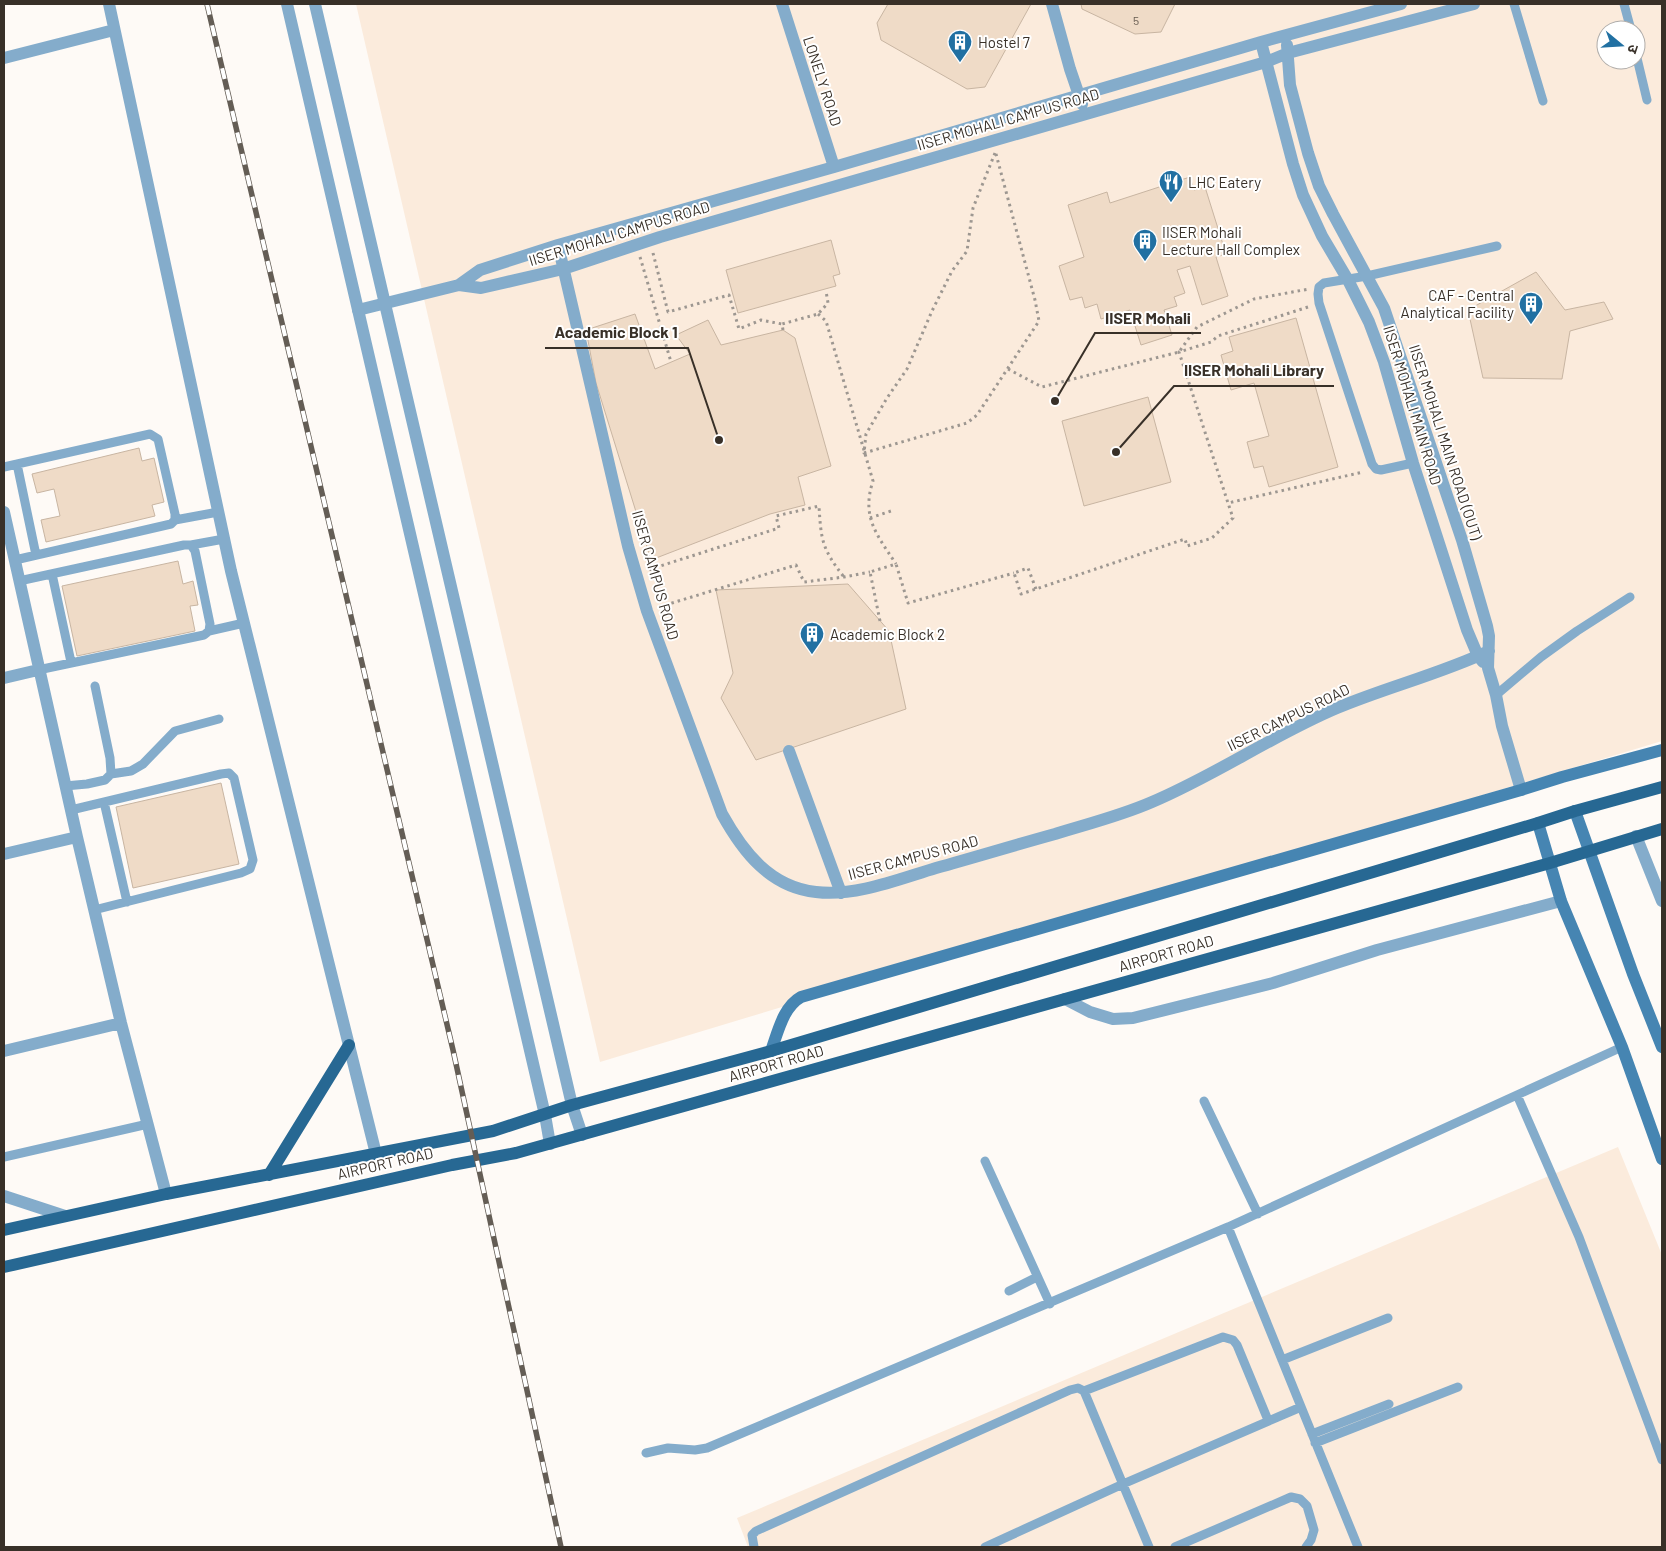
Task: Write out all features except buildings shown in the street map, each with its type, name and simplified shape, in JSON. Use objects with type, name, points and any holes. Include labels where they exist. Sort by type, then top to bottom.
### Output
[{"type":"main road","points":[[771,1051],[788,1008],[793,1002],[801,998],[1562,777],[1662,750]]},
{"type":"main road","points":[[4,1230],[166,1194],[493,1131],[572,1105],[771,1051],[1575,811],[1662,787]]},
{"type":"main road","points":[[1575,811],[1633,974],[1662,1047]]},
{"type":"main road","points":[[1538,823],[1561,901],[1622,1047],[1662,1159]]},
{"type":"main road","name":"AIRPORT ROAD","points":[[4,1267],[452,1165],[516,1153],[1550,863],[1662,829]]},
{"type":"main road","points":[[269,1175],[349,1045]]},
{"type":"street","points":[[108,4],[224,539],[376,1154]]},
{"type":"street","points":[[287,4],[545,1115],[550,1144]]},
{"type":"street","points":[[315,4],[572,1105],[582,1135]]},
{"type":"street","name":"LONELY ROAD","points":[[782,4],[834,167]]},
{"type":"street","points":[[1052,4],[1085,114]]},
{"type":"street","name":"IISER MOHALI CAMPUS ROAD","points":[[459,285],[480,270],[558,245],[834,167],[1261,42],[1401,4]]},
{"type":"street","name":"IISER MOHALI CAMPUS ROAD","points":[[459,285],[481,288],[564,269],[660,237],[1266,62],[1288,53],[1474,4]]},
{"type":"street","points":[[4,58],[114,30]]},
{"type":"street","name":"IISER MOHALI MAIN ROAD (OUT)","points":[[1285,36],[1290,85],[1311,161],[1333,214],[1384,308],[1462,540],[1489,636],[1483,654]]},
{"type":"street","name":"IISER MOHALI MAIN ROAD","points":[[1261,42],[1303,195],[1319,230],[1348,280],[1369,322],[1384,362],[1413,463],[1468,630],[1483,654],[1496,695]]},
{"type":"street","name":"IISER CAMPUS ROAD","points":[[558,245],[628,546],[646,611],[722,814],[736,839],[757,865],[784,883],[814,892],[841,893],[954,863],[1110,817],[1150,803],[1186,787],[1289,731],[1337,708],[1483,654]]},
{"type":"street","points":[[358,310],[459,285]]},
{"type":"street","points":[[4,512],[38,670],[94,910],[121,1023],[166,1194]]},
{"type":"street","points":[[4,678],[38,670]]},
{"type":"street","points":[[1496,695],[1502,726],[1521,790]]},
{"type":"street","points":[[789,751],[841,893]]},
{"type":"street","points":[[1636,836],[1662,900]]},
{"type":"street","points":[[4,854],[77,837]]},
{"type":"street","points":[[1065,998],[1090,1012],[1113,1018],[1133,1018],[1273,983],[1377,950],[1561,901]]},
{"type":"street","points":[[4,1050],[121,1023]]},
{"type":"street","points":[[4,1196],[65,1216]]},
{"type":"lane","points":[[1514,4],[1543,101]]},
{"type":"lane","points":[[1624,4],[1628,20]]},
{"type":"lane","points":[[1640,70],[1647,100]]},
{"type":"lane","points":[[1413,463],[1381,470],[1376,469],[1372,464],[1319,303],[1319,287],[1324,284],[1497,246]]},
{"type":"lane","points":[[4,466],[150,434],[158,439],[175,520]]},
{"type":"lane","points":[[17,464],[36,555]]},
{"type":"lane","points":[[15,560],[171,524],[175,520],[218,512]]},
{"type":"lane","points":[[19,581],[184,545],[224,539]]},
{"type":"lane","points":[[191,545],[195,551],[210,624],[209,631]]},
{"type":"lane","points":[[52,574],[71,662]]},
{"type":"lane","points":[[1496,695],[1541,657],[1630,597]]},
{"type":"lane","points":[[38,670],[204,635],[209,631],[244,623]]},
{"type":"lane","points":[[95,686],[110,758],[111,774]]},
{"type":"lane","points":[[65,786],[105,780],[111,774],[130,771],[143,764],[175,731],[219,719]]},
{"type":"lane","points":[[71,810],[229,773],[234,778],[253,860],[250,869],[241,873],[94,910]]},
{"type":"lane","points":[[104,802],[127,902]]},
{"type":"lane","points":[[646,1453],[668,1448],[695,1450],[707,1448],[1228,1228],[1622,1047]]},
{"type":"lane","points":[[1517,1096],[1579,1237],[1662,1460]]},
{"type":"lane","points":[[1204,1101],[1258,1214]]},
{"type":"lane","points":[[4,1157],[148,1124]]},
{"type":"lane","points":[[985,1161],[1050,1304]]},
{"type":"lane","points":[[1228,1228],[1358,1547]]},
{"type":"lane","points":[[1009,1291],[1037,1277]]},
{"type":"lane","points":[[1282,1360],[1388,1318]]},
{"type":"lane","points":[[1084,1391],[1223,1337],[1233,1340],[1237,1345],[1268,1420]]},
{"type":"lane","points":[[1315,1443],[1458,1387]]},
{"type":"lane","points":[[754,1547],[752,1535],[756,1531],[1078,1388],[1084,1391],[1149,1547]]},
{"type":"lane","points":[[1312,1434],[1389,1404]]},
{"type":"lane","points":[[985,1547],[1123,1484],[1301,1407]]},
{"type":"lane","points":[[1175,1547],[1290,1497],[1300,1500],[1307,1506],[1314,1530],[1312,1540],[1306,1547]]},
{"type":"path","points":[[986,155],[996,152]]},
{"type":"path","points":[[864,453],[967,423],[977,415],[1039,321],[996,152]]},
{"type":"path","points":[[864,453],[866,434],[887,398],[907,370],[952,271],[967,251],[973,208],[996,152]]},
{"type":"path","points":[[662,250],[639,256],[671,362]]},
{"type":"path","points":[[653,253],[668,312],[730,295],[739,329],[761,320],[782,324],[818,314],[828,303],[826,291]]},
{"type":"path","points":[[1179,352],[1197,327],[1254,299],[1319,287]]},
{"type":"path","points":[[1008,369],[1042,387],[1179,352],[1210,342],[1218,336],[1319,303]]},
{"type":"path","points":[[818,314],[826,321],[873,481],[868,495],[873,528],[896,564],[908,603],[1028,568],[1036,589]]},
{"type":"path","points":[[782,324],[783,330]]},
{"type":"path","points":[[1014,573],[1021,594],[1185,539],[1187,546],[1212,538],[1233,518],[1179,352]]},
{"type":"path","points":[[1228,503],[1376,469]]},
{"type":"path","points":[[653,578],[651,569],[779,528],[776,516],[819,506],[822,544],[831,561],[844,577]]},
{"type":"path","points":[[870,518],[891,511]]},
{"type":"path","points":[[646,611],[796,565],[804,582],[870,572],[896,564]]},
{"type":"path","points":[[870,572],[880,621]]},
{"type":"path","points":[[658,597],[661,606]]},
{"type":"shaded area","points":[[356,4],[1662,4],[1662,741],[600,1062]]},
{"type":"shaded area","points":[[1618,1147],[1662,1255],[1662,1547],[748,1547],[737,1518]]},
{"type":"railway","points":[[207,4],[453,1050],[561,1547]]},
{"type":"place","name":"Hostel 7","points":[[960,63]]},
{"type":"place","name":"LHC Eatery","points":[[1171,203]]},
{"type":"place","name":"IISER Mohali Lecture Hall Complex","points":[[1145,262]]},
{"type":"place","name":"CAF - Central Analytical Facility","points":[[1531,325]]},
{"type":"place","name":"IISER Mohali","points":[[1055,401]]},
{"type":"place","name":"Academic Block 1","points":[[719,440]]},
{"type":"place","name":"IISER Mohali Library","points":[[1116,452]]},
{"type":"place","name":"Academic Block 2","points":[[812,655]]}]
